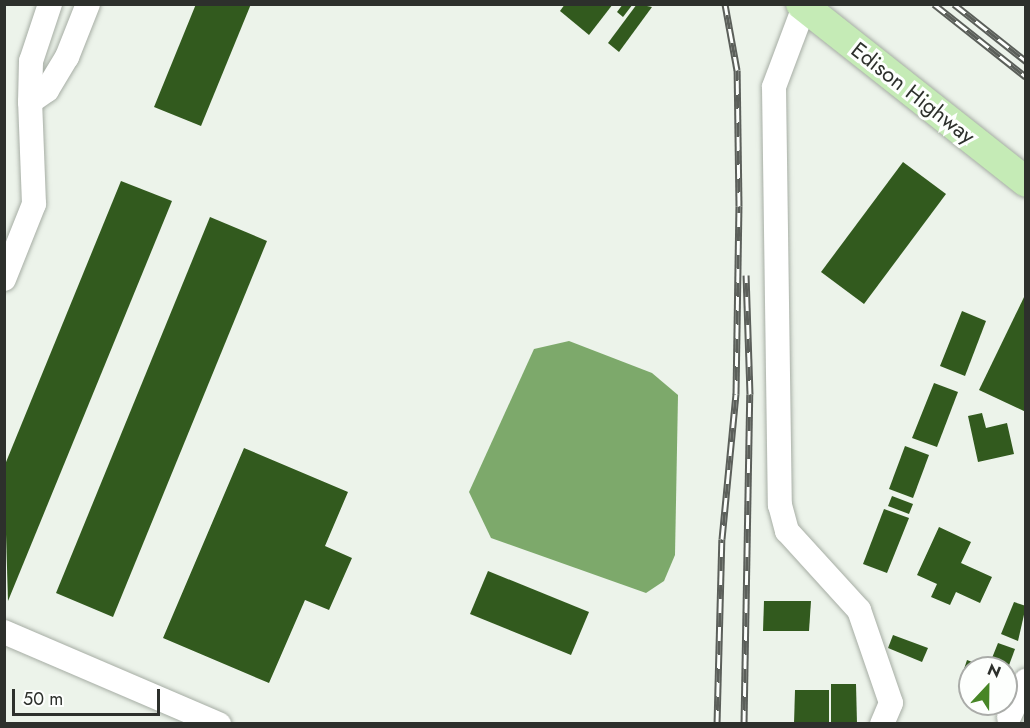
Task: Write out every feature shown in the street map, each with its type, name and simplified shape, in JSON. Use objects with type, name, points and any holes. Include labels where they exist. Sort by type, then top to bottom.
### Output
[{"type":"main road","name":"Edison Highway","points":[[802,6],[1026,182]]},
{"type":"lane","points":[[4,279],[34,204],[30,102],[31,61],[50,4]]},
{"type":"lane","points":[[30,102],[47,90],[67,57],[88,4]]},
{"type":"lane","points":[[802,6],[774,87],[780,505],[787,531],[859,610],[891,703],[882,723]]},
{"type":"lane","points":[[4,632],[219,723]]},
{"type":"lane","points":[[1009,717],[1026,681]]},
{"type":"shaded area","points":[[569,341],[652,373],[678,395],[675,555],[664,581],[646,593],[491,538],[469,492],[534,349]]},
{"type":"building","points":[[196,4],[251,4],[201,126],[154,107]]},
{"type":"building","points":[[565,4],[613,4],[589,35],[560,11]]},
{"type":"building","points":[[623,4],[633,4],[623,17],[617,12]]},
{"type":"building","points":[[637,4],[652,7],[619,52],[608,43]]},
{"type":"building","points":[[903,162],[946,194],[864,304],[821,272]]},
{"type":"building","points":[[121,181],[172,201],[8,601],[4,467]]},
{"type":"building","points":[[210,217],[267,241],[113,617],[56,593]]},
{"type":"building","points":[[1026,293],[1026,412],[979,390]]},
{"type":"building","points":[[962,311],[986,321],[965,376],[940,366]]},
{"type":"building","points":[[934,383],[958,392],[937,447],[912,438]]},
{"type":"building","points":[[982,413],[986,428],[1007,423],[1014,454],[978,462],[968,416]]},
{"type":"building","points":[[905,446],[929,455],[913,498],[889,489]]},
{"type":"building","points":[[244,448],[348,492],[325,546],[352,558],[329,610],[305,600],[269,683],[163,638]]},
{"type":"building","points":[[892,496],[913,504],[909,514],[888,506]]},
{"type":"building","points":[[884,509],[909,518],[887,573],[863,564]]},
{"type":"building","points":[[939,527],[971,542],[961,563],[992,577],[980,603],[956,592],[950,605],[931,597],[937,584],[917,575]]},
{"type":"building","points":[[488,571],[589,612],[571,655],[470,614]]},
{"type":"building","points":[[764,601],[811,601],[809,631],[763,631]]},
{"type":"building","points":[[1014,602],[1026,606],[1018,641],[1001,634]]},
{"type":"building","points":[[893,635],[928,648],[922,662],[888,648]]},
{"type":"building","points":[[998,643],[1015,649],[1012,656],[993,656]]},
{"type":"building","points":[[831,684],[856,684],[857,724],[831,724]]},
{"type":"building","points":[[795,690],[829,690],[829,724],[794,724]]},
{"type":"railway","points":[[717,724],[722,539],[736,394],[739,206],[737,70],[725,4]]},
{"type":"railway","points":[[934,4],[1026,77]]},
{"type":"railway","points":[[954,4],[1026,61]]},
{"type":"railway","points":[[744,724],[750,394],[746,275]]}]
